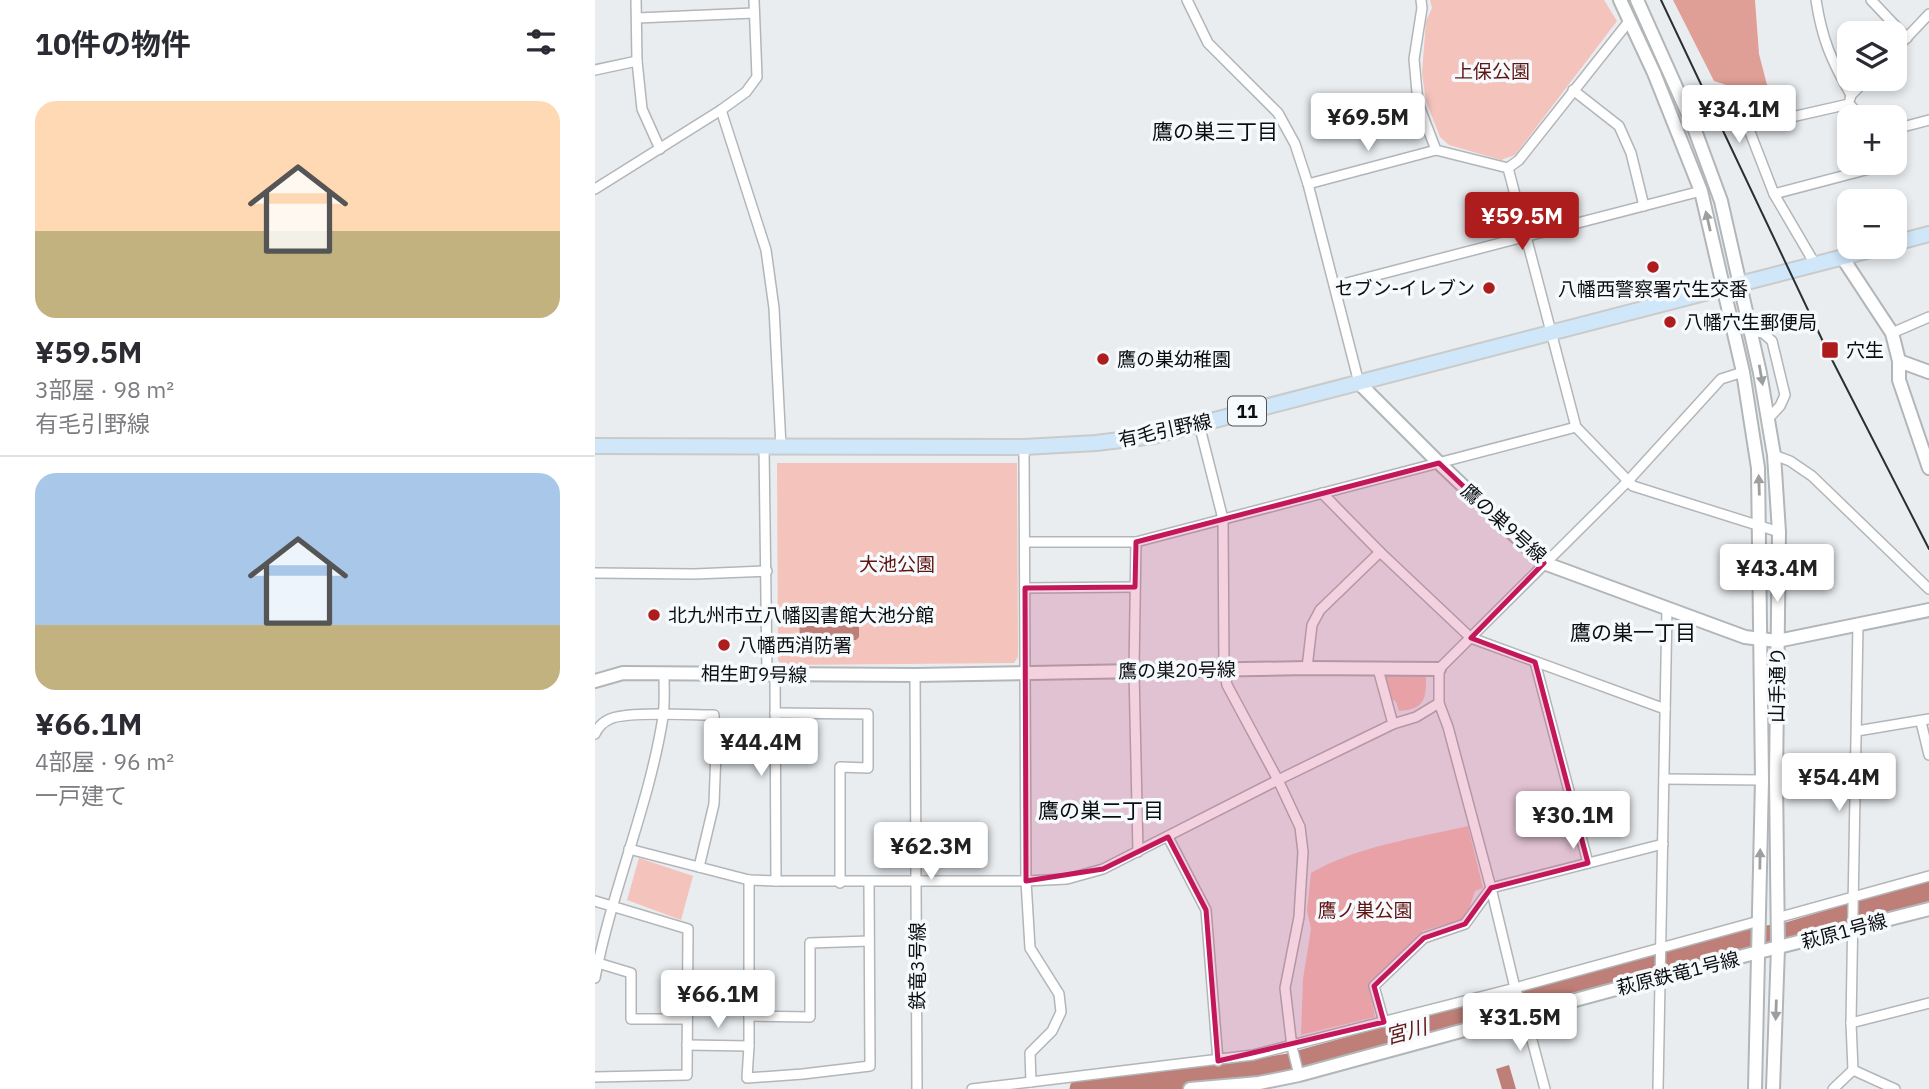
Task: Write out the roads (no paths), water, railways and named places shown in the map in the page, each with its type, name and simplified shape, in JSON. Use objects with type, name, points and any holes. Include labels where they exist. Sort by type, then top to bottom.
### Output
[{"type":"main road","points":[[1907,240],[1929,234]]},
{"type":"main road","name":"有毛引野線","points":[[595,446],[1024,447],[1142,437],[1837,258]]},
{"type":"street","points":[[636,0],[637,61],[642,109],[660,149]]},
{"type":"street","points":[[595,189],[746,92],[757,77],[754,0]]},
{"type":"street","points":[[1187,0],[1208,43],[1278,113],[1295,144],[1308,184],[1359,383]]},
{"type":"street","points":[[1421,0],[1414,59],[1418,103],[1436,150]]},
{"type":"street","name":"山手通り","points":[[1619,0],[1630,20],[1701,191],[1743,372],[1758,468],[1761,528],[1762,780],[1755,1089]]},
{"type":"street","name":"山手通り","points":[[1637,0],[1693,125],[1721,201],[1752,331],[1774,455],[1779,532],[1776,778],[1778,945],[1773,1089]]},
{"type":"street","points":[[1816,0],[1822,36],[1854,105]]},
{"type":"street","points":[[1871,0],[1891,21]]},
{"type":"street","points":[[637,18],[754,13]]},
{"type":"street","points":[[1907,38],[1929,14]]},
{"type":"street","points":[[1508,169],[1519,160],[1630,20]]},
{"type":"street","points":[[595,71],[637,61]]},
{"type":"street","points":[[1573,90],[1619,126],[1631,153],[1644,206]]},
{"type":"street","points":[[1815,264],[1774,194],[1748,127],[1850,100],[1857,91]]},
{"type":"street","points":[[721,110],[766,250],[773,308],[781,447]]},
{"type":"street","points":[[1907,126],[1929,120]]},
{"type":"street","points":[[1308,184],[1436,150],[1508,169]]},
{"type":"street","points":[[1508,169],[1576,427],[1633,485],[1779,532]]},
{"type":"street","points":[[1774,194],[1846,175]]},
{"type":"street","points":[[1335,286],[1701,191]]},
{"type":"street","points":[[1843,259],[1892,333],[1899,361],[1899,380],[1929,468]]},
{"type":"street","points":[[1892,333],[1929,317]]},
{"type":"street","points":[[1752,331],[1763,333],[1772,341],[1785,395],[1780,406],[1768,419]]},
{"type":"street","points":[[1899,361],[1929,372]]},
{"type":"street","points":[[1545,1089],[1515,988],[1492,888],[1448,727],[1439,703],[1439,669],[1628,481],[1721,379],[1743,372]]},
{"type":"street","name":"鷹の巣9号線","points":[[1359,383],[1439,464],[1544,563],[1745,637],[1761,640],[1777,641],[1929,610]]},
{"type":"street","points":[[1199,424],[1223,519],[1224,669],[1227,685],[1300,827],[1303,852],[1299,917],[1285,988],[1296,1061]]},
{"type":"street","points":[[1026,542],[1136,542],[1576,427]]},
{"type":"street","points":[[764,447],[771,674],[775,713],[776,881]]},
{"type":"street","points":[[1024,447],[1025,881],[1030,948],[1059,994],[1061,1012],[1052,1031],[1030,1053],[1031,1082]]},
{"type":"street","points":[[1774,455],[1790,461],[1812,476],[1929,589]]},
{"type":"street","points":[[1322,493],[1471,638],[1665,709]]},
{"type":"street","points":[[1136,542],[1134,671],[1137,852]]},
{"type":"street","points":[[1307,668],[1312,625],[1320,610],[1380,552]]},
{"type":"street","points":[[595,573],[695,574],[767,571]]},
{"type":"street","points":[[1025,588],[1135,587]]},
{"type":"street","points":[[1658,1089],[1667,608]]},
{"type":"street","points":[[1833,1089],[1853,1070],[1851,1023],[1858,624]]},
{"type":"street","points":[[1535,662],[1588,863]]},
{"type":"street","name":"鷹の巣20号線","points":[[915,675],[1307,668],[1439,669]]},
{"type":"street","points":[[1377,669],[1393,724]]},
{"type":"street","name":"相生町9号線","points":[[595,681],[623,673],[915,675]]},
{"type":"street","points":[[595,978],[629,849],[651,779],[663,714],[664,674]]},
{"type":"street","name":"鉄竜3号線","points":[[915,675],[917,1089]]},
{"type":"street","points":[[629,849],[749,880],[840,883],[1067,879],[1103,869],[1393,724],[1416,717],[1439,703]]},
{"type":"street","points":[[775,713],[868,714],[868,768],[840,766],[840,883]]},
{"type":"street","points":[[595,734],[599,726],[612,717],[714,715],[716,751],[713,804],[699,867]]},
{"type":"street","points":[[1857,731],[1925,721],[1929,755]]},
{"type":"street","points":[[716,751],[776,751]]},
{"type":"street","points":[[1776,778],[1854,780]]},
{"type":"street","points":[[1664,779],[1762,780]]},
{"type":"street","points":[[1168,837],[1206,910],[1218,1061]]},
{"type":"street","points":[[1384,1022],[1374,986],[1424,937],[1465,923],[1492,888],[1663,844]]},
{"type":"street","points":[[1777,920],[1929,876]]},
{"type":"street","points":[[749,880],[747,1077],[870,1066],[869,882]]},
{"type":"street","points":[[595,901],[688,929],[687,1075],[595,1077]]},
{"type":"street","name":"萩原1号線","points":[[1758,950],[1929,909]]},
{"type":"street","points":[[972,1089],[1218,1061],[1296,1061],[1384,1022],[1759,924]]},
{"type":"street","points":[[749,1016],[810,1017],[810,943],[869,941]]},
{"type":"street","name":"萩原鉄竜1号線","points":[[1190,1089],[1259,1083],[1296,1061],[1524,1011],[1660,973],[1758,950]]},
{"type":"street","points":[[598,963],[631,973],[631,1019],[687,1019]]},
{"type":"street","points":[[1851,1023],[1929,1003]]},
{"type":"street","points":[[687,1045],[749,1046]]},
{"type":"street","points":[[1853,1070],[1890,1088]]},
{"type":"waterway","name":"宮川","points":[[1080,1089],[1227,1074],[1288,1064],[1732,941],[1787,933],[1929,890]]},
{"type":"tram line","points":[[1661,0],[1827,350],[1929,549]]},
{"type":"place","name":"八幡西警察署穴生交番","points":[[1653,267]]},
{"type":"place","name":"セブン-イレブン","points":[[1489,288]]},
{"type":"place","name":"八幡穴生郵便局","points":[[1670,322]]},
{"type":"place","name":"穴生","points":[[1830,350]]},
{"type":"place","name":"鷹の巣幼稚園","points":[[1103,359]]},
{"type":"place","name":"北九州市立八幡図書館大池分館","points":[[654,615]]},
{"type":"place","name":"八幡西消防署","points":[[724,645]]},
{"type":"district","name":"鷹の巣三丁目","points":[[1215,131]]},
{"type":"district","name":"鷹の巣一丁目","points":[[1633,632]]},
{"type":"district","name":"鷹の巣二丁目","points":[[1101,810]]},
{"type":"park label","name":"上保公園","points":[[1492,71]]},
{"type":"park label","name":"大池公園","points":[[897,564]]},
{"type":"park label","name":"鷹ノ巣公園","points":[[1365,910]]}]
